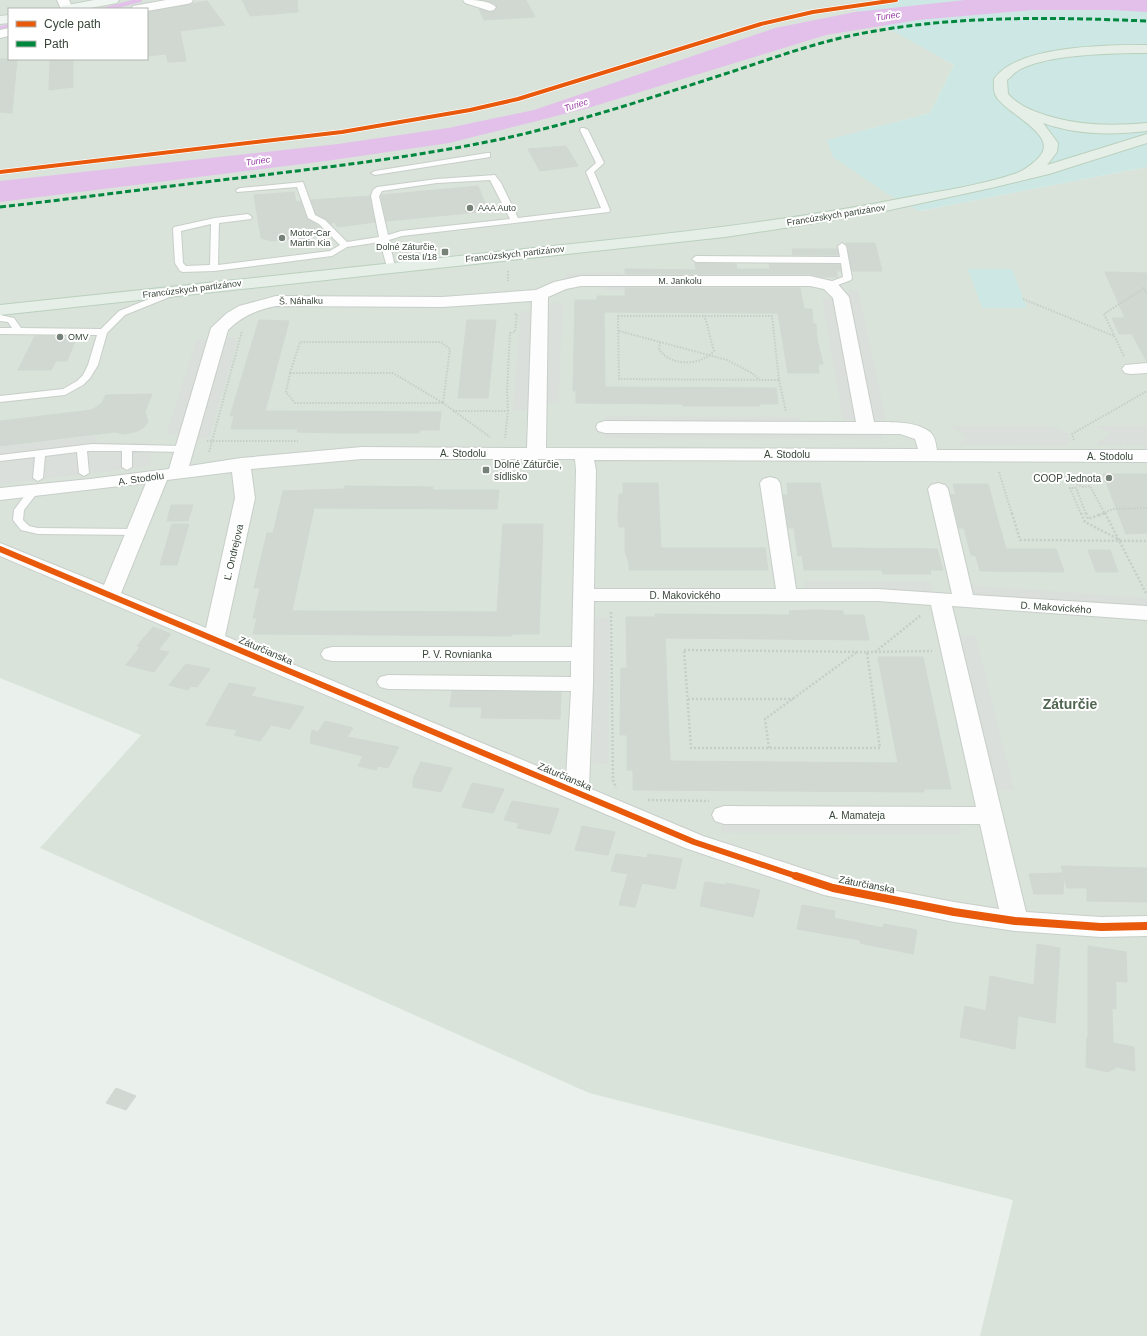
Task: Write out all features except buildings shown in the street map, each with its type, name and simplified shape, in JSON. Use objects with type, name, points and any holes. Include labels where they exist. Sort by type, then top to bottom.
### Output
[{"type":"main road","points":[[1025,175],[1046,157],[1050,151],[1051,144],[1046,134],[1023,113],[1009,104],[999,87],[1001,79],[1012,68],[1062,53],[1114,48],[1147,49]]},
{"type":"main road","points":[[1023,113],[1088,129],[1120,130],[1147,127]]},
{"type":"main road","points":[[1120,148],[1147,138]]},
{"type":"main road","points":[[1120,148],[1147,142]]},
{"type":"main road","name":"Francúzskych partizánov","points":[[0,310],[725,232],[783,224],[909,202],[1025,175],[1120,148]]},
{"type":"street","points":[[72,8],[113,0]]},
{"type":"street","points":[[143,8],[187,0]]},
{"type":"street","points":[[469,0],[490,7]]},
{"type":"street","name":"M. Jankolu","points":[[540,295],[548,289],[563,283],[581,281],[810,281],[830,284]]},
{"type":"street","points":[[830,284],[841,297],[866,428]]},
{"type":"street","points":[[536,453],[540,295]]},
{"type":"street","name":"Š. Náhalku","points":[[110,595],[136,532],[168,474],[184,449],[220,328],[239,312],[253,306],[276,301],[442,302],[540,295]]},
{"type":"street","points":[[606,427],[900,428],[916,432],[924,436],[929,455]]},
{"type":"street","name":"A. Stodolu","points":[[0,494],[35,485],[168,474],[313,456],[504,447],[536,453],[1147,456]]},
{"type":"street","points":[[577,792],[583,654],[586,470],[584,453]]},
{"type":"street","name":"Ľ. Ondrejova","points":[[214,639],[245,498],[241,464]]},
{"type":"street","points":[[770,483],[787,595]]},
{"type":"street","points":[[938,489],[964,600]]},
{"type":"street","name":"Záturčianska","points":[[0,548],[694,842],[832,888],[954,912],[1016,921],[1101,927],[1147,926]]},
{"type":"street","name":"D. Makovického","points":[[584,595],[878,595],[1147,613]]},
{"type":"street","points":[[940,599],[1016,921]]},
{"type":"street","name":"P. V. Rovnianka","points":[[332,654],[583,654]]},
{"type":"street","points":[[388,682],[582,684]]},
{"type":"street","name":"A. Mamateja","points":[[718,808],[990,816]]},
{"type":"lane","points":[[248,217],[214,221],[177,229],[179,262],[183,268],[214,268],[332,253],[345,245],[384,239],[401,234],[606,210],[590,172],[600,163],[584,130]]},
{"type":"lane","points":[[391,267],[375,196],[376,192],[386,187],[452,171],[487,155]]},
{"type":"lane","points":[[375,173],[452,171],[492,177],[497,183],[515,220]]},
{"type":"lane","points":[[240,190],[300,184],[311,216],[322,222],[345,245]]},
{"type":"lane","points":[[214,221],[214,268]]},
{"type":"lane","points":[[830,284],[848,278],[842,246]]},
{"type":"lane","points":[[696,259],[844,260]]},
{"type":"lane","points":[[0,399],[65,392],[74,388],[87,376],[93,365],[103,332],[122,312],[177,291]]},
{"type":"lane","points":[[0,318],[11,320],[18,331]]},
{"type":"lane","points":[[0,331],[103,332]]},
{"type":"lane","points":[[0,458],[92,447],[184,449]]},
{"type":"lane","points":[[82,448],[84,473]]},
{"type":"lane","points":[[127,448],[127,466]]},
{"type":"lane","points":[[40,453],[35,485],[19,510],[18,520],[25,528],[38,531],[136,532]]},
{"type":"path","points":[[1139,369],[1115,336],[1104,314],[1144,288],[1147,294]]},
{"type":"path","points":[[1023,299],[1115,336]]},
{"type":"path","points":[[779,380],[618,379],[618,316],[772,316],[779,380],[786,412],[793,413]]},
{"type":"path","points":[[660,342],[658,345],[660,352],[673,360],[695,362],[712,355],[714,347],[711,343],[709,327],[704,316]]},
{"type":"path","points":[[205,469],[244,327]]},
{"type":"path","points":[[618,331],[712,355],[741,366],[760,380]]},
{"type":"path","points":[[300,342],[441,342],[450,349],[443,403],[295,403],[286,392],[290,373],[300,342]]},
{"type":"path","points":[[290,373],[393,373],[438,399],[452,411],[488,434],[492,440],[504,447],[508,412],[452,411]]},
{"type":"path","points":[[1074,442],[1072,434],[1147,391]]},
{"type":"path","points":[[998,468],[1020,540],[1147,541]]},
{"type":"path","points":[[1090,486],[1147,595]]},
{"type":"path","points":[[1120,541],[1084,522],[1070,488],[1076,488],[1088,519],[1115,508],[1147,508]]},
{"type":"path","points":[[611,607],[613,780],[616,789],[622,792]]},
{"type":"path","points":[[875,652],[924,613],[917,610]]},
{"type":"path","points":[[867,652],[880,748],[691,748],[684,650],[858,652],[938,651]]},
{"type":"path","points":[[769,748],[765,718],[858,652]]},
{"type":"path","points":[[688,699],[793,699]]},
{"type":"path","points":[[642,800],[718,808]]},
{"type":"shaded area","points":[[0,0],[896,0],[851,7],[954,65],[930,113],[828,140],[919,211],[1147,167],[1147,1336],[980,1336],[1013,1200],[589,1093],[40,848],[141,735],[0,678]]},
{"type":"shaded area","points":[[896,0],[1147,0],[1147,167],[919,211],[886,193],[833,157],[827,140],[930,113],[954,65],[850,7]]},
{"type":"shaded area","points":[[968,269],[1012,269],[1027,308],[982,308]]},
{"type":"shaded area","points":[[621,271],[623,276],[567,279],[566,274]]},
{"type":"shaded area","points":[[604,284],[799,285],[800,291],[603,290]]},
{"type":"shaded area","points":[[848,290],[858,290],[886,420],[875,420]]},
{"type":"shaded area","points":[[822,298],[834,298],[857,420],[843,420]]},
{"type":"shaded area","points":[[550,303],[563,303],[558,403],[545,403]]},
{"type":"shaded area","points":[[521,311],[533,311],[527,410],[513,410]]},
{"type":"shaded area","points":[[227,338],[238,338],[209,438],[197,438]]},
{"type":"shaded area","points":[[197,339],[208,339],[179,434],[166,434]]},
{"type":"shaded area","points":[[606,416],[799,417],[800,424],[606,423]]},
{"type":"shaded area","points":[[949,426],[1052,426],[1069,434],[1071,440],[1066,446],[958,445],[966,438],[964,434]]},
{"type":"shaded area","points":[[1094,426],[1147,426],[1147,447],[1142,444],[1138,447],[1133,444],[1129,447],[1124,444],[1120,447],[1114,444],[1110,447],[1104,444],[1101,446],[1096,444],[1110,433]]},
{"type":"shaded area","points":[[605,431],[880,432],[882,439],[605,438]]},
{"type":"shaded area","points":[[96,436],[96,442],[149,443],[151,466],[0,484],[0,447]]},
{"type":"shaded area","points":[[804,581],[931,582],[933,591],[805,590]]},
{"type":"shaded area","points":[[967,585],[1147,598],[1147,607],[968,595]]},
{"type":"shaded area","points":[[594,617],[609,618],[609,764],[593,764]]},
{"type":"shaded area","points":[[960,635],[975,635],[1014,790],[997,790]]},
{"type":"shaded area","points":[[721,821],[959,822],[961,834],[722,833]]},
{"type":"water","name":"Turiec","points":[[965,0],[1147,0],[1147,12],[1110,10],[1033,10],[918,20],[826,35],[588,108],[449,143],[326,161],[0,202],[0,181],[338,144],[448,128],[534,110],[775,28],[855,12]]},
{"type":"waterway","points":[[110,8],[140,0]]},
{"type":"waterway","points":[[0,28],[8,26]]},
{"type":"marked path","points":[[0,207],[350,164],[413,155],[506,138],[595,115],[815,45],[845,37],[895,28],[966,20],[1039,18],[1147,21]]},
{"type":"cycle path","points":[[0,172],[342,132],[470,110],[518,99],[761,24],[813,12],[896,0]]},
{"type":"cycle path","points":[[0,549],[694,842],[833,888],[954,912],[1015,921],[1101,927],[1147,926]]},
{"type":"place","name":"AAA Auto","points":[[470,208]]},
{"type":"place","name":"Motor-Car Martin Kia","points":[[282,238]]},
{"type":"place","name":"Dolné Záturčie, cesta I/18","points":[[445,252]]},
{"type":"place","name":"OMV","points":[[60,337]]},
{"type":"place","name":"Dolné Záturčie, sídlisko","points":[[486,470]]},
{"type":"place","name":"COOP Jednota","points":[[1109,478]]},
{"type":"district","name":"Záturčie","points":[[1070,704]]}]
